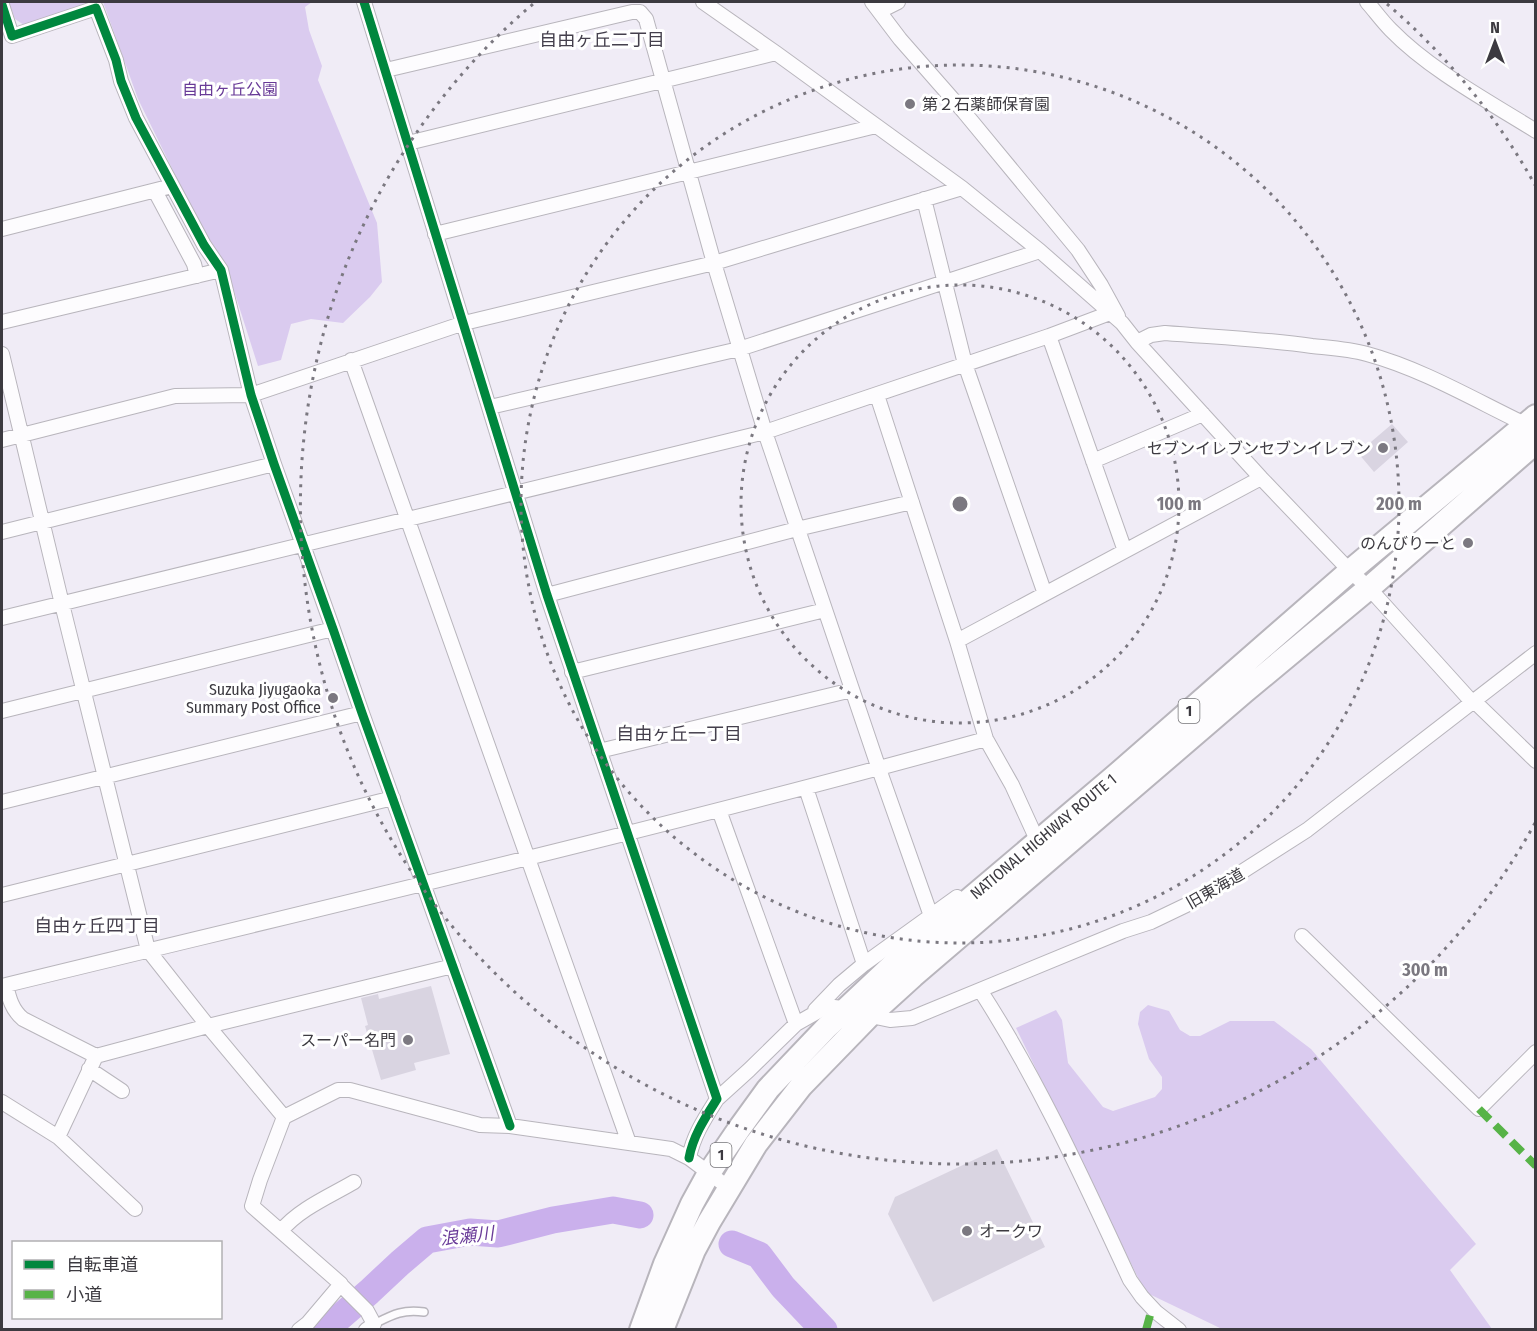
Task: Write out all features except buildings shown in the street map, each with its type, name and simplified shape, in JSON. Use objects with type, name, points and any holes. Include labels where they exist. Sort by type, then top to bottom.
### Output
[{"type":"highway","name":"NATIONAL HIGHWAY ROUTE 1","points":[[641,1329],[665,1264],[692,1204],[709,1173],[768,1089],[846,1008],[898,960],[1038,842],[1350,571],[1533,428]]},
{"type":"highway","name":"NATIONAL HIGHWAY ROUTE 1","points":[[662,1329],[694,1250],[709,1222],[756,1144],[801,1086],[869,1016],[913,976],[1369,588],[1533,428]]},
{"type":"street","points":[[364,2],[547,595],[717,1099]]},
{"type":"street","points":[[703,2],[962,188],[1040,251],[1122,323]]},
{"type":"street","points":[[898,2],[876,6],[900,39],[964,112],[1078,250],[1122,323],[1137,342],[1261,478],[1369,588],[1473,701],[1536,761]]},
{"type":"street","points":[[1367,2],[1412,50],[1463,86],[1536,131]]},
{"type":"street","points":[[2,4],[12,36],[96,8],[136,118],[204,245],[221,270],[251,394],[274,464],[510,1126]]},
{"type":"street","points":[[386,70],[632,12],[644,7],[714,263],[765,432],[931,916]]},
{"type":"street","points":[[408,143],[776,53]]},
{"type":"street","points":[[435,234],[876,126]]},
{"type":"street","points":[[2,229],[172,186]]},
{"type":"street","points":[[2,440],[175,396],[251,394],[464,323],[714,263],[962,188]]},
{"type":"street","points":[[155,190],[194,264],[197,276]]},
{"type":"street","points":[[924,199],[965,364],[1045,594]]},
{"type":"street","points":[[490,407],[739,349],[1040,251]]},
{"type":"street","points":[[2,322],[221,270]]},
{"type":"street","points":[[2,618],[765,432],[1110,314]]},
{"type":"street","points":[[1137,342],[1151,335],[1166,333],[1297,344],[1365,353],[1388,360],[1453,388],[1533,428]]},
{"type":"street","points":[[1049,336],[1125,551]]},
{"type":"street","points":[[2,354],[148,950],[284,1117]]},
{"type":"street","points":[[351,360],[629,1143]]},
{"type":"street","points":[[877,395],[957,641],[986,739],[1012,785],[1038,842]]},
{"type":"street","points":[[1093,460],[1203,414]]},
{"type":"street","points":[[2,532],[274,464]]},
{"type":"street","points":[[957,641],[1261,478]]},
{"type":"street","points":[[547,595],[797,529],[912,502]]},
{"type":"street","points":[[572,672],[825,610]]},
{"type":"street","points":[[2,711],[333,628]]},
{"type":"street","name":"旧東海道","points":[[846,1008],[890,1020],[912,1018],[1123,931],[1151,922],[1201,898],[1308,830],[1536,653]]},
{"type":"street","points":[[599,752],[852,690]]},
{"type":"street","points":[[2,802],[362,713]]},
{"type":"street","points":[[453,966],[96,1056],[23,1019],[17,1014],[4,985],[424,884],[806,788],[986,739]]},
{"type":"street","points":[[806,788],[864,964]]},
{"type":"street","points":[[2,895],[393,798]]},
{"type":"street","points":[[719,810],[796,1024]]},
{"type":"street","points":[[812,1014],[839,985],[864,964],[970,888],[1010,865]]},
{"type":"street","points":[[1302,936],[1479,1109],[1536,1052]]},
{"type":"street","points":[[980,990],[1036,1084],[1130,1280],[1156,1312],[1179,1329]]},
{"type":"street","points":[[689,1158],[696,1135],[717,1099],[796,1024],[824,1008],[846,1008]]},
{"type":"street","points":[[58,1137],[96,1056]]},
{"type":"street","points":[[89,1069],[122,1091]]},
{"type":"street","points":[[373,1327],[367,1311],[342,1286],[252,1206],[284,1117],[338,1090],[350,1090],[480,1125],[510,1126],[671,1149],[689,1158],[729,1188]]},
{"type":"street","points":[[2,1102],[58,1137],[135,1209]]},
{"type":"street","points":[[281,1231],[289,1221],[354,1182]]},
{"type":"street","points":[[299,1329],[308,1323],[342,1286]]},
{"type":"lane","points":[[373,1327],[402,1311],[424,1312]]},
{"type":"green space","points":[[9,2],[92,2],[24,25],[15,19]]},
{"type":"green space","name":"自由ヶ丘公園","points":[[103,2],[312,2],[305,7],[309,30],[322,66],[318,80],[377,223],[382,282],[343,323],[311,319],[291,324],[281,360],[258,366],[227,269],[210,246],[138,99]]},
{"type":"green space","points":[[1148,1005],[1169,1011],[1180,1030],[1190,1036],[1200,1036],[1230,1021],[1274,1021],[1311,1049],[1476,1244],[1450,1270],[1492,1329],[1222,1329],[1145,1292],[1016,1028],[1056,1010],[1062,1020],[1068,1063],[1103,1107],[1113,1111],[1155,1097],[1162,1089],[1162,1077],[1149,1059],[1138,1024],[1140,1012]]},
{"type":"waterway","name":"浪瀬川","points":[[325,1330],[427,1240],[470,1232],[498,1234],[553,1220],[613,1210],[640,1215]]},
{"type":"waterway","name":"浪瀬川","points":[[732,1244],[759,1255],[783,1287],[824,1330]]},
{"type":"marked path","points":[[1479,1109],[1536,1166]]},
{"type":"marked path","points":[[1146,1330],[1152,1308]]},
{"type":"cycle path","points":[[364,2],[547,595],[717,1099],[696,1135],[689,1158]]},
{"type":"cycle path","points":[[2,5],[12,36],[96,8],[136,118],[204,245],[221,270],[251,395],[274,464],[510,1126]]},
{"type":"place","name":"第２石薬師保育園","points":[[910,104]]},
{"type":"place","name":"セブンイレブンセブンイレブン","points":[[1383,448]]},
{"type":"place","name":"のんびりーと","points":[[1468,543]]},
{"type":"place","name":"Suzuka Jiyugaoka Summary Post Office","points":[[333,698]]},
{"type":"place","name":"スーパー名門","points":[[408,1040]]},
{"type":"place","name":"オークワ","points":[[967,1231]]},
{"type":"district","name":"自由ヶ丘二丁目","points":[[602,40]]},
{"type":"district","name":"自由ヶ丘一丁目","points":[[679,734]]},
{"type":"district","name":"自由ヶ丘四丁目","points":[[97,926]]}]
